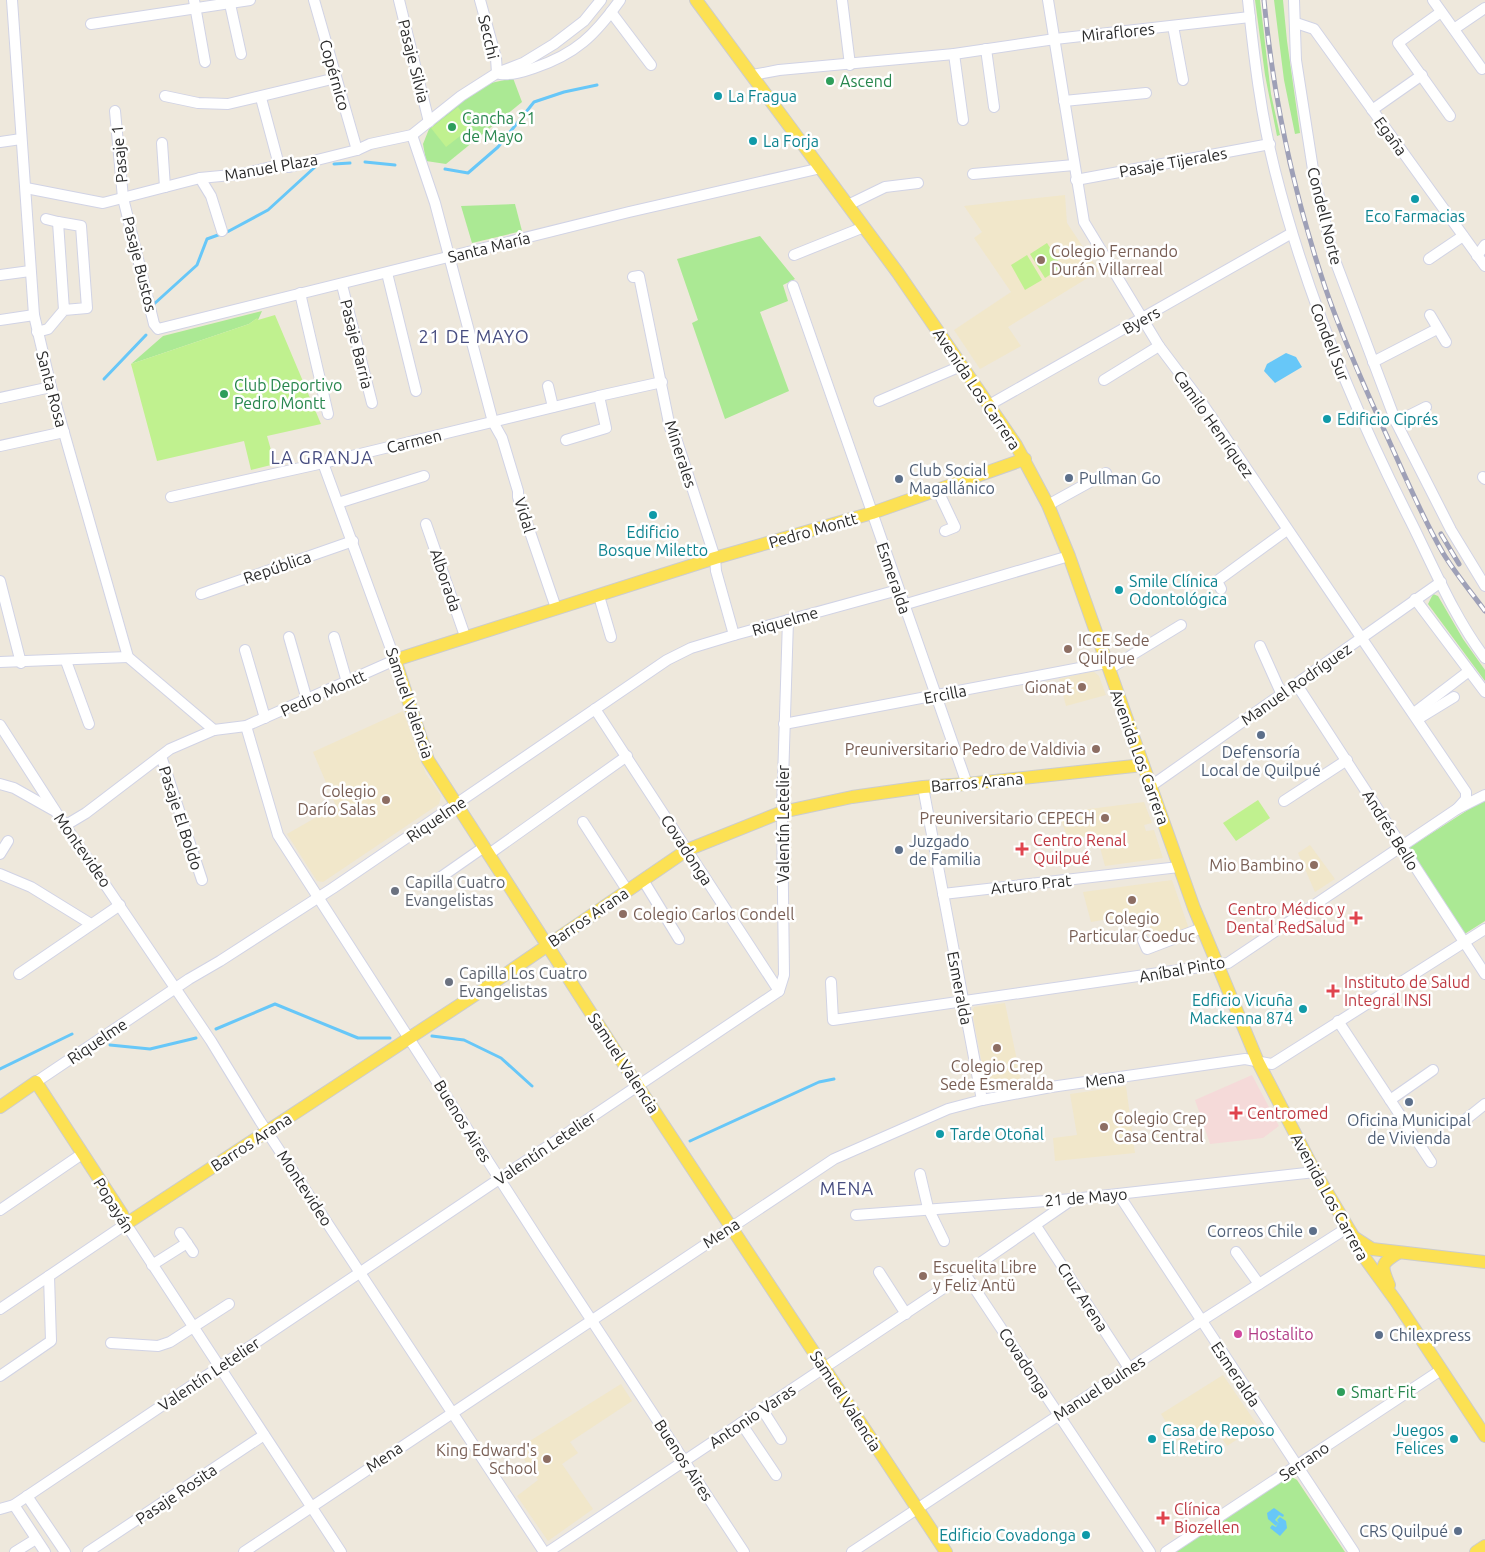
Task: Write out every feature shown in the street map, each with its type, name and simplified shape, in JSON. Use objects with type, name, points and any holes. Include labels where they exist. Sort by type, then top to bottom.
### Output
[{"type":"main road","name":"Avenida Los Carrera","points":[[696,0],[898,272],[1025,460],[1048,505],[1069,556],[1179,867],[1202,928],[1258,1062],[1314,1172],[1359,1250],[1396,1301],[1485,1436]]},
{"type":"main road","name":"Pedro Montt","points":[[395,660],[465,636],[599,596],[715,558],[872,513],[1025,460]]},
{"type":"main road","name":"Samuel Valencia","points":[[395,660],[428,760],[638,1086],[946,1552]]},
{"type":"main road","name":"Barros Arana","points":[[126,1224],[409,1036],[484,989],[687,850],[782,812],[852,797],[923,787],[1143,765]]},
{"type":"main road","name":"Riquelme","points":[[0,1107],[36,1082]]},
{"type":"main road","name":"Popayán","points":[[36,1082],[122,1214],[126,1224]]},
{"type":"main road","points":[[1350,1232],[1368,1248],[1485,1262]]},
{"type":"main road","points":[[1396,1301],[1383,1269],[1386,1261],[1398,1253]]},
{"type":"main road","points":[[1476,1552],[1485,1546]]},
{"type":"street","name":"Santa Rosa","points":[[12,0],[26,188],[30,272],[37,332],[128,657]]},
{"type":"street","points":[[91,24],[194,5],[230,4],[250,0]]},
{"type":"street","name":"Copérnico","points":[[314,0],[357,150]]},
{"type":"street","name":"Pasaje Silvia","points":[[399,0],[430,122]]},
{"type":"street","name":"Secchi","points":[[480,0],[496,58],[497,73]]},
{"type":"street","name":"Manuel Plaza","points":[[26,188],[103,203],[200,178],[242,174],[279,165],[289,167],[357,150],[370,144],[412,135],[461,96],[497,73],[523,63],[554,44],[584,22],[601,0]]},
{"type":"street","name":"Manuel Plaza","points":[[497,73],[512,75],[567,55],[590,38],[620,0]]},
{"type":"street","points":[[842,0],[850,65]]},
{"type":"street","name":"Camilo Henríquez","points":[[1048,0],[1084,222],[1158,346],[1202,403],[1466,792],[1466,799],[1457,809]]},
{"type":"street","name":"Condell Sur","points":[[1248,0],[1270,144],[1292,233],[1334,354],[1368,434],[1441,582],[1464,628],[1485,658]]},
{"type":"street","name":"Condell Norte","points":[[1294,0],[1300,25],[1296,60],[1320,202],[1333,255],[1396,422],[1451,530],[1485,586]]},
{"type":"street","points":[[1433,0],[1482,69]]},
{"type":"street","points":[[230,4],[241,54]]},
{"type":"street","points":[[194,5],[205,62]]},
{"type":"street","points":[[1454,29],[1485,8]]},
{"type":"street","points":[[611,12],[651,65]]},
{"type":"street","points":[[1441,12],[1398,43],[1450,116]]},
{"type":"street","name":"Miraflores","points":[[753,75],[779,70],[954,54],[1055,39],[1250,18]]},
{"type":"street","name":"Egaña","points":[[1300,25],[1314,29],[1485,266]]},
{"type":"street","points":[[1173,26],[1183,80]]},
{"type":"street","points":[[986,49],[994,107]]},
{"type":"street","points":[[954,54],[963,120]]},
{"type":"street","points":[[1372,110],[1422,75]]},
{"type":"street","points":[[165,96],[198,103],[228,104],[262,98],[336,78]]},
{"type":"street","points":[[1064,102],[1146,93]]},
{"type":"street","points":[[262,98],[279,165]]},
{"type":"street","name":"Pasaje 1","points":[[115,111],[123,198]]},
{"type":"street","name":"Vidal","points":[[412,135],[435,203],[492,422],[502,438],[518,491],[518,497],[556,608]]},
{"type":"street","points":[[0,142],[21,139]]},
{"type":"street","points":[[162,143],[165,187]]},
{"type":"street","name":"Pasaje Tijerales","points":[[1076,180],[1270,144]]},
{"type":"street","points":[[973,174],[1074,165]]},
{"type":"street","name":"Santa María","points":[[158,330],[300,293],[342,285],[449,257],[821,168]]},
{"type":"street","points":[[200,178],[211,196],[222,231]]},
{"type":"street","points":[[848,205],[885,187],[918,183]]},
{"type":"street","name":"Pasaje Bustos","points":[[123,198],[154,324],[158,330]]},
{"type":"street","points":[[46,219],[80,226],[87,308],[64,310]]},
{"type":"street","points":[[37,332],[48,329],[64,310],[58,222]]},
{"type":"street","points":[[794,255],[864,227]]},
{"type":"street","name":"Byers","points":[[989,406],[1292,233]]},
{"type":"street","points":[[1428,259],[1463,236]]},
{"type":"street","points":[[1478,256],[1485,244]]},
{"type":"street","points":[[0,275],[30,272]]},
{"type":"street","points":[[387,273],[416,391]]},
{"type":"street","name":"Minerales","points":[[633,278],[640,276],[670,428],[676,438],[715,558],[716,571],[734,635]]},
{"type":"street","name":"Pasaje Barria","points":[[342,285],[372,403]]},
{"type":"street","name":"Esmeralda","points":[[792,286],[967,784]]},
{"type":"street","points":[[300,293],[328,414]]},
{"type":"street","points":[[0,320],[34,315]]},
{"type":"street","points":[[1430,316],[1446,342]]},
{"type":"street","points":[[1373,362],[1438,328]]},
{"type":"street","points":[[1104,380],[1158,346]]},
{"type":"street","points":[[879,401],[961,366]]},
{"type":"street","name":"Carmen","points":[[171,497],[323,463],[662,382]]},
{"type":"street","points":[[548,386],[553,407]]},
{"type":"street","points":[[0,398],[51,387]]},
{"type":"street","points":[[566,440],[606,428],[599,396]]},
{"type":"street","points":[[1396,422],[1426,408]]},
{"type":"street","points":[[0,446],[64,432]]},
{"type":"street","name":"Samuel Valencia","points":[[323,463],[395,660]]},
{"type":"street","points":[[1048,505],[1106,473]]},
{"type":"street","points":[[338,503],[424,476]]},
{"type":"street","points":[[938,490],[955,527],[945,531]]},
{"type":"street","name":"Alborada","points":[[426,524],[465,636]]},
{"type":"street","points":[[1222,589],[1216,581],[1287,530]]},
{"type":"street","name":"República","points":[[201,594],[353,541]]},
{"type":"street","points":[[903,605],[1069,556]]},
{"type":"street","points":[[0,581],[21,663]]},
{"type":"street","name":"Manuel Rodríguez","points":[[1151,786],[1441,582]]},
{"type":"street","name":"Riquelme","points":[[36,1082],[175,988],[317,898],[457,805],[667,660],[691,648],[898,590]]},
{"type":"street","points":[[599,596],[611,636]]},
{"type":"street","points":[[1416,599],[1485,692]]},
{"type":"street","name":"Valentín Letelier","points":[[0,1509],[14,1505],[779,991],[784,975],[782,812],[788,620]]},
{"type":"street","points":[[1107,666],[1181,625]]},
{"type":"street","points":[[289,637],[307,700]]},
{"type":"street","points":[[334,637],[347,682]]},
{"type":"street","points":[[1260,646],[1282,695]]},
{"type":"street","points":[[245,650],[266,718]]},
{"type":"street","points":[[0,662],[21,663],[128,657],[214,730]]},
{"type":"street","name":"Pedro Montt","points":[[66,825],[170,749],[214,730],[246,726],[395,660]]},
{"type":"street","points":[[66,661],[89,724]]},
{"type":"street","name":"Ercilla","points":[[784,724],[1107,666]]},
{"type":"street","points":[[1416,716],[1469,671]]},
{"type":"street","name":"Andrés Bello","points":[[1296,685],[1347,760],[1485,974]]},
{"type":"street","points":[[1416,716],[1454,696]]},
{"type":"street","name":"Covadonga","points":[[595,709],[779,991]]},
{"type":"street","name":"Montevideo","points":[[0,725],[56,812],[175,988],[544,1552]]},
{"type":"street","name":"Buenos Aires","points":[[246,726],[278,835],[317,898],[409,1036],[744,1552]]},
{"type":"street","name":"Pasaje El Boldo","points":[[161,756],[202,880]]},
{"type":"street","points":[[431,884],[486,851],[627,756]]},
{"type":"street","points":[[1284,801],[1347,760]]},
{"type":"street","points":[[0,784],[14,788],[56,812]]},
{"type":"street","name":"Esmeralda","points":[[923,787],[982,1100]]},
{"type":"street","name":"Aníbal Pinto","points":[[831,982],[833,1020],[963,1003],[1228,963],[1457,809],[1485,795]]},
{"type":"street","points":[[583,822],[627,890]]},
{"type":"street","points":[[0,854],[8,841]]},
{"type":"street","name":"Arturo Prat","points":[[943,894],[1179,867]]},
{"type":"street","points":[[0,874],[31,887],[91,924]]},
{"type":"street","points":[[643,880],[679,939]]},
{"type":"street","points":[[18,974],[120,905]]},
{"type":"street","points":[[1143,940],[1147,949],[1202,928]]},
{"type":"street","name":"Mena","points":[[244,1552],[834,1158],[948,1109],[982,1100],[1051,1087],[1242,1059],[1272,1064],[1485,929]]},
{"type":"street","points":[[1338,1021],[1431,1162]]},
{"type":"street","points":[[1390,1100],[1433,1070]]},
{"type":"street","points":[[1465,1120],[1485,1104]]},
{"type":"street","points":[[0,1210],[82,1154]]},
{"type":"street","name":"21 de Mayo","points":[[856,1215],[928,1208],[1119,1195],[1314,1172]]},
{"type":"street","points":[[920,1174],[928,1208],[944,1240]]},
{"type":"street","name":"Esmeralda","points":[[1119,1195],[1354,1552]]},
{"type":"street","name":"Antonio Varas","points":[[548,1552],[906,1314],[1073,1199]]},
{"type":"street","name":"Popayán","points":[[126,1224],[341,1552]]},
{"type":"street","name":"Barros Arana","points":[[0,1310],[126,1224]]},
{"type":"street","name":"Cruz Arena","points":[[1036,1226],[1129,1368]]},
{"type":"street","name":"Manuel Bulnes","points":[[852,1552],[1201,1321],[1259,1284],[1350,1232]]},
{"type":"street","points":[[152,1265],[190,1247],[180,1233]]},
{"type":"street","points":[[1236,1252],[1259,1284]]},
{"type":"street","points":[[879,1272],[906,1314]]},
{"type":"street","name":"Covadonga","points":[[965,1274],[1150,1552]]},
{"type":"street","points":[[0,1376],[51,1341],[49,1276]]},
{"type":"street","points":[[111,1343],[158,1346],[170,1342],[229,1304]]},
{"type":"street","name":"Serrano","points":[[1166,1552],[1442,1370]]},
{"type":"street","points":[[762,1409],[781,1439]]},
{"type":"street","points":[[741,1423],[776,1475]]},
{"type":"street","name":"Pasaje Rosita","points":[[88,1552],[264,1436]]},
{"type":"street","points":[[27,1496],[65,1552]]},
{"type":"street","points":[[14,1505],[46,1552]]},
{"type":"street","points":[[15,1552],[36,1538]]},
{"type":"shaded area","name":"Colegio Fernando Durán Villarreal","points":[[1065,195],[1067,223],[1099,271],[1008,327],[1021,346],[980,369],[954,330],[1011,292],[974,238],[982,232],[964,206]]},
{"type":"shaded area","name":"Gionat","points":[[1093,671],[1099,676],[1106,695],[1066,706],[1059,679]]},
{"type":"shaded area","name":"Colegio Darío Salas","points":[[403,711],[426,774],[441,796],[439,804],[323,882],[317,881],[287,834],[336,806],[313,752]]},
{"type":"shaded area","points":[[1144,802],[1152,823],[1144,825],[1146,831],[1154,830],[1163,858],[1105,866],[1097,836],[1068,838],[1058,813]]},
{"type":"shaded area","name":"Mio Bambino","points":[[1310,845],[1335,879],[1315,892],[1298,853]]},
{"type":"shaded area","name":"Colegio Particular Coeduc","points":[[1172,880],[1189,929],[1155,941],[1145,913],[1091,922],[1083,892]]},
{"type":"shaded area","name":"Colegio Crep Sede Esmeralda","points":[[1005,1003],[1022,1084],[991,1090],[986,1085],[972,1011],[974,1007]]},
{"type":"shaded area","name":"Centromed","points":[[1252,1075],[1279,1126],[1263,1138],[1210,1144],[1195,1100]]},
{"type":"shaded area","name":"Colegio Crep Casa Central","points":[[1126,1086],[1135,1153],[1055,1161],[1053,1138],[1077,1135],[1070,1094]]},
{"type":"shaded area","points":[[1223,1375],[1258,1426],[1227,1446],[1210,1421],[1178,1441],[1161,1414]]},
{"type":"shaded area","name":"King Edward's School","points":[[621,1384],[632,1401],[570,1442],[578,1453],[562,1464],[593,1509],[548,1541],[517,1496],[538,1480],[517,1449]]},
{"type":"green space","points":[[1255,0],[1260,0],[1271,94],[1280,135],[1277,136],[1265,75]]},
{"type":"green space","points":[[1274,0],[1283,0],[1300,133],[1295,134],[1284,80]]},
{"type":"green space","points":[[513,78],[522,102],[446,164],[426,161],[423,144],[429,129],[473,93],[491,83]]},
{"type":"green space","name":"Cancha 21 de Mayo","points":[[458,107],[473,126],[446,147],[431,128]]},
{"type":"green space","points":[[515,204],[522,231],[472,243],[461,206]]},
{"type":"green space","points":[[760,236],[795,279],[783,285],[788,301],[760,312],[789,391],[725,419],[692,323],[698,320],[677,259]]},
{"type":"green space","points":[[1047,243],[1062,267],[1045,278],[1030,254]]},
{"type":"green space","points":[[1027,255],[1042,280],[1025,290],[1011,265]]},
{"type":"green space","points":[[262,311],[258,320],[256,319],[249,324],[131,364],[163,336]]},
{"type":"green space","name":"Club Deportivo Pedro Montt","points":[[275,315],[321,424],[267,436],[275,464],[251,470],[244,441],[157,461],[131,364],[249,324],[257,318],[258,320]]},
{"type":"green space","points":[[1433,594],[1438,596],[1463,639],[1485,670],[1485,681],[1428,604]]},
{"type":"green space","points":[[1485,799],[1485,921],[1463,935],[1412,856],[1410,847]]},
{"type":"green space","points":[[1258,800],[1270,818],[1236,841],[1223,823]]},
{"type":"green space","points":[[1290,1476],[1297,1480],[1345,1552],[1174,1552]]},
{"type":"water","points":[[1286,353],[1296,357],[1302,367],[1275,383],[1264,371],[1267,364]]},
{"type":"water","points":[[1274,1508],[1284,1515],[1283,1517],[1279,1515],[1275,1520],[1279,1523],[1277,1520],[1280,1517],[1286,1521],[1287,1528],[1280,1536],[1270,1528],[1272,1525],[1276,1527],[1278,1523],[1276,1526],[1268,1519],[1267,1513]]},
{"type":"waterway","points":[[445,169],[468,173],[498,147],[534,102],[564,92],[597,85]]},
{"type":"waterway","points":[[365,162],[395,165]]},
{"type":"waterway","points":[[334,164],[350,163]]},
{"type":"waterway","points":[[154,304],[197,265],[207,239],[229,231],[268,210],[315,167]]},
{"type":"waterway","points":[[104,379],[146,335]]},
{"type":"waterway","points":[[216,1029],[275,1004],[358,1038],[390,1038]]},
{"type":"waterway","points":[[0,1069],[72,1034]]},
{"type":"waterway","points":[[432,1036],[464,1040],[501,1058],[532,1086]]},
{"type":"waterway","points":[[110,1045],[150,1049],[196,1038]]},
{"type":"waterway","points":[[690,1141],[819,1082],[834,1079]]},
{"type":"railway","points":[[1264,0],[1273,73],[1286,145],[1304,217],[1332,306],[1362,380],[1427,524],[1448,560],[1485,611]]},
{"type":"railway","points":[[1441,534],[1459,564]]},
{"type":"place","name":"Ascend","points":[[830,81]]},
{"type":"place","name":"La Fragua","points":[[718,96]]},
{"type":"place","name":"Cancha 21 de Mayo","points":[[452,127]]},
{"type":"place","name":"La Forja","points":[[753,141]]},
{"type":"place","name":"Eco Farmacias","points":[[1415,199]]},
{"type":"place","name":"Colegio Fernando Durán Villarreal","points":[[1041,260]]},
{"type":"place","name":"Club Deportivo Pedro Montt","points":[[224,394]]},
{"type":"place","name":"Edificio Ciprés","points":[[1327,419]]},
{"type":"place","name":"Pullman Go","points":[[1069,478]]},
{"type":"place","name":"Club Social Magallánico","points":[[899,479]]},
{"type":"place","name":"Edificio Bosque Miletto","points":[[653,515]]},
{"type":"place","name":"Smile Clínica Odontológica","points":[[1119,590]]},
{"type":"place","name":"ICCE Sede Quilpue","points":[[1068,649]]},
{"type":"place","name":"Gionat","points":[[1082,687]]},
{"type":"place","name":"Defensoría Local de Quilpué","points":[[1261,735]]},
{"type":"place","name":"Preuniversitario Pedro de Valdivia","points":[[1096,749]]},
{"type":"place","name":"Colegio Darío Salas","points":[[386,800]]},
{"type":"place","name":"Preuniversitario CEPECH","points":[[1105,818]]},
{"type":"place","name":"Centro Renal Quilpué","points":[[1022,849]]},
{"type":"place","name":"Juzgado de Familia","points":[[899,850]]},
{"type":"place","name":"Mio Bambino","points":[[1314,865]]},
{"type":"place","name":"Capilla Cuatro Evangelistas","points":[[395,891]]},
{"type":"place","name":"Colegio Particular Coeduc","points":[[1132,900]]},
{"type":"place","name":"Colegio Carlos Condell","points":[[623,914]]},
{"type":"place","name":"Centro Médico y Dental RedSalud","points":[[1356,918]]},
{"type":"place","name":"Capilla Los Cuatro Evangelistas","points":[[449,982]]},
{"type":"place","name":"Instituto de Salud Integral INSI","points":[[1333,991]]},
{"type":"place","name":"Edficio Vicuña Mackenna 874","points":[[1303,1009]]},
{"type":"place","name":"Colegio Crep Sede Esmeralda","points":[[997,1048]]},
{"type":"place","name":"Oficina Municipal de Vivienda","points":[[1409,1102]]},
{"type":"place","name":"Centromed","points":[[1236,1113]]},
{"type":"place","name":"Colegio Crep Casa Central","points":[[1104,1127]]},
{"type":"place","name":"Tarde Otoñal","points":[[940,1134]]},
{"type":"place","name":"Correos Chile","points":[[1313,1231]]},
{"type":"place","name":"Escuelita Libre y Feliz Antü","points":[[923,1276]]},
{"type":"place","name":"Hostalito","points":[[1238,1334]]},
{"type":"place","name":"Chilexpress","points":[[1379,1335]]},
{"type":"place","name":"Smart Fit","points":[[1341,1392]]},
{"type":"place","name":"Casa de Reposo El Retiro","points":[[1152,1439]]},
{"type":"place","name":"Juegos Felices","points":[[1454,1439]]},
{"type":"place","name":"King Edward's School","points":[[547,1459]]},
{"type":"place","name":"Clínica Biozellen","points":[[1163,1518]]},
{"type":"place","name":"CRS Quilpué","points":[[1458,1531]]},
{"type":"place","name":"Edificio Covadonga","points":[[1086,1535]]},
{"type":"district","name":"21 DE MAYO","points":[[474,336]]},
{"type":"district","name":"LA GRANJA","points":[[322,457]]},
{"type":"district","name":"MENA","points":[[847,1188]]}]
